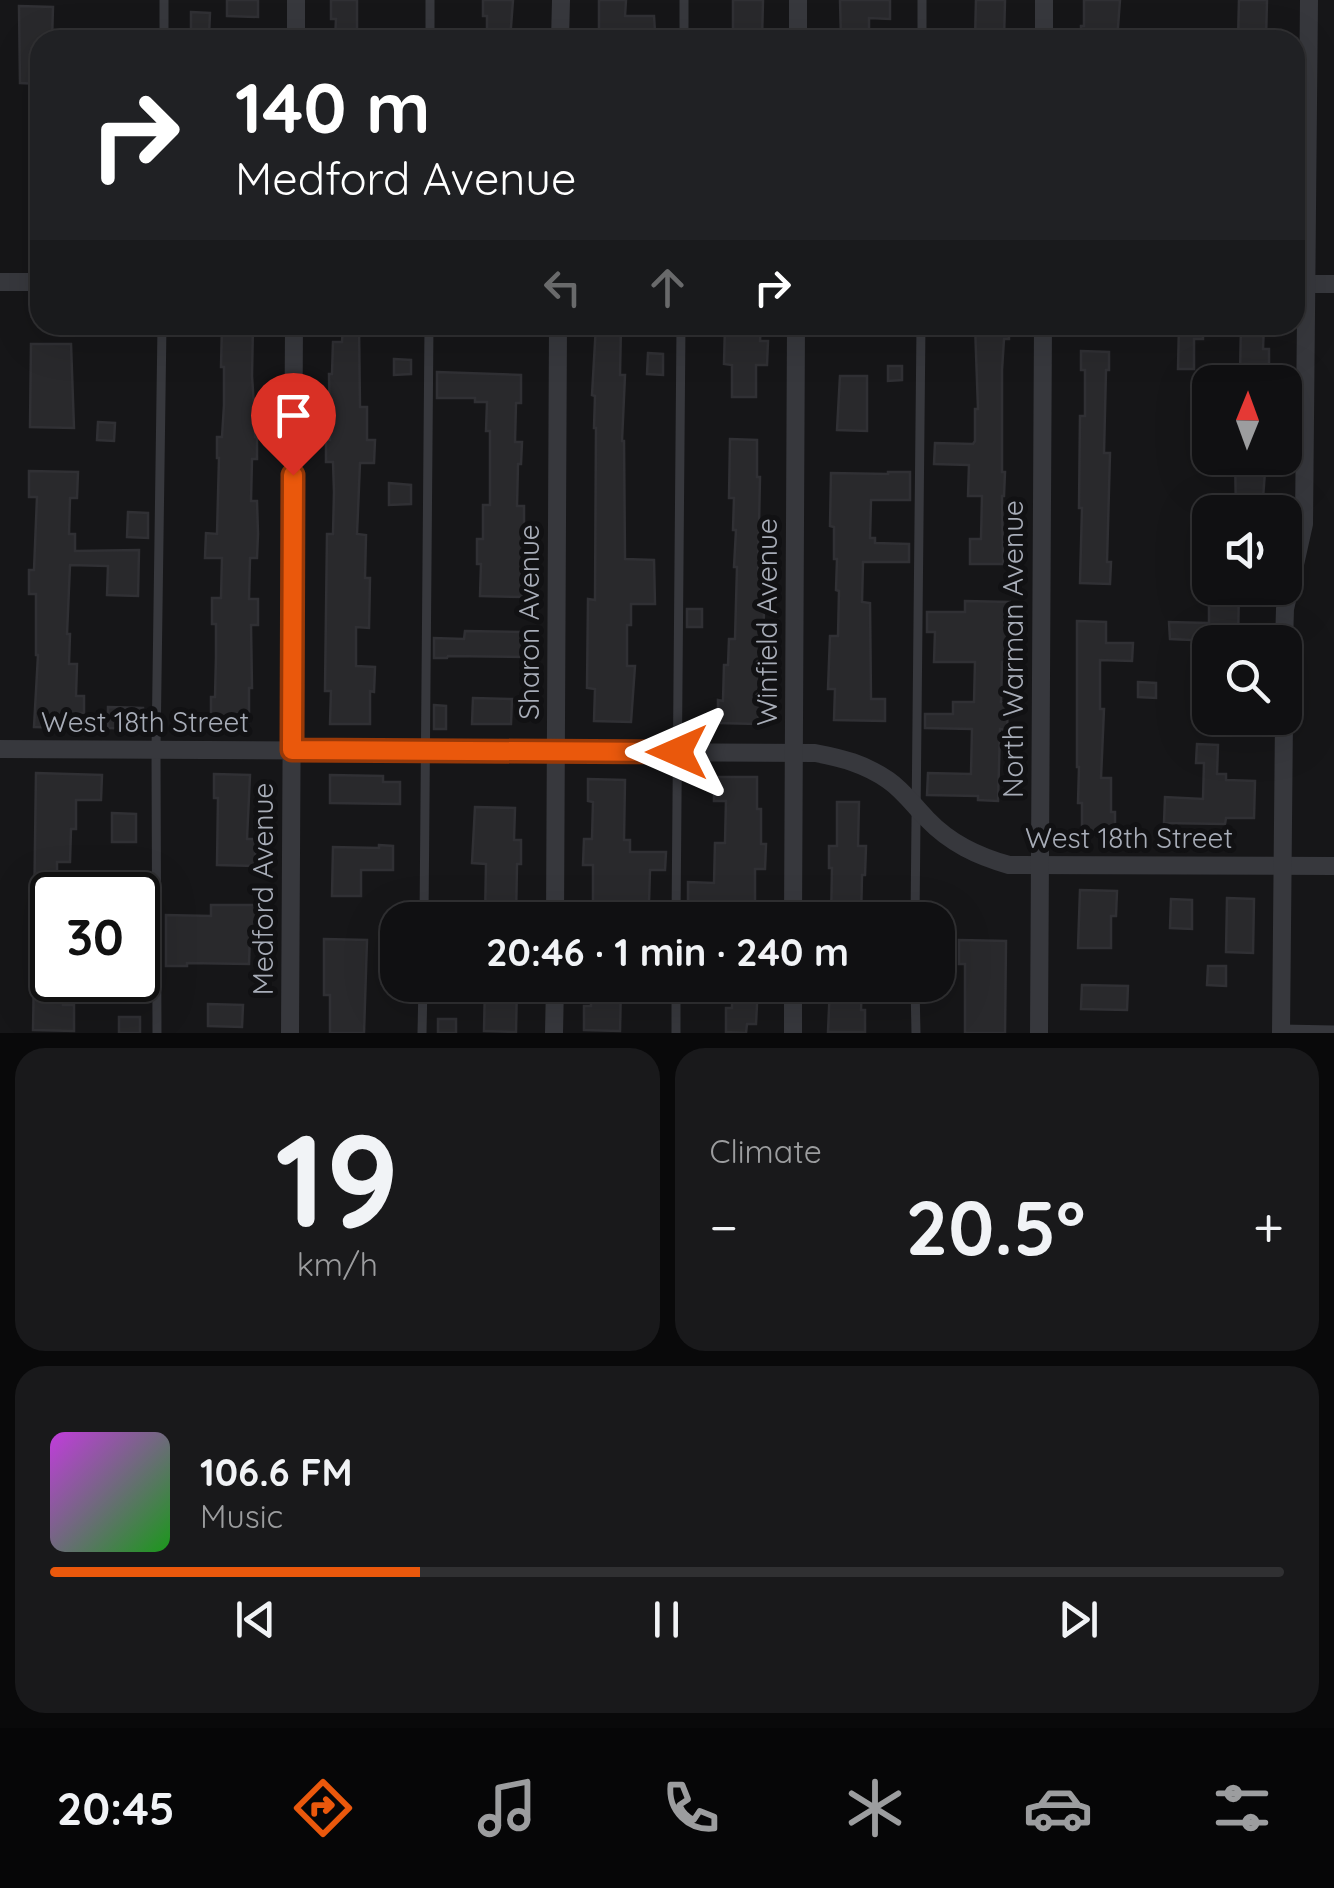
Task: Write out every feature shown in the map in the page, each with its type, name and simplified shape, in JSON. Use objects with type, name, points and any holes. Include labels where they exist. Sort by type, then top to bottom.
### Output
[{"type":"street","points":[[296,0],[296,30]]},
{"type":"street","points":[[560,0],[560,30]]},
{"type":"street","points":[[798,0],[798,30]]},
{"type":"street","points":[[1044,0],[1044,30]]},
{"type":"street","points":[[1305,122],[1308,0]]},
{"type":"street","points":[[0,282],[30,282]]},
{"type":"street","points":[[1305,284],[1334,284]]},
{"type":"street","name":"Medford Avenue","points":[[290,1033],[294,335]]},
{"type":"street","name":"Sharon Avenue","points":[[555,902],[558,335]]},
{"type":"street","name":"Winfield Avenue","points":[[793,902],[796,335]]},
{"type":"street","name":"North Warman Avenue","points":[[1039,1033],[1042,335]]},
{"type":"street","points":[[1285,625],[1304,524],[1302,335]]},
{"type":"street","points":[[1281,1031],[1284,735]]},
{"type":"street","name":"West 18th Street","points":[[0,749],[831,755],[862,765],[890,782],[936,828],[970,852],[1009,865],[1334,866]]},
{"type":"street","points":[[554,1033],[555,1002]]},
{"type":"street","points":[[793,1002],[793,1033]]},
{"type":"lane","points":[[164,0],[164,30]]},
{"type":"lane","points":[[430,0],[430,30]]},
{"type":"lane","points":[[684,0],[684,30]]},
{"type":"lane","points":[[922,0],[922,30]]},
{"type":"lane","points":[[157,1033],[162,335]]},
{"type":"lane","points":[[424,902],[429,335]]},
{"type":"lane","points":[[676,902],[681,335]]},
{"type":"lane","points":[[915,902],[921,335]]},
{"type":"lane","points":[[422,1033],[423,1002]]},
{"type":"lane","points":[[676,1002],[676,1033]]},
{"type":"lane","points":[[916,1002],[916,1033]]},
{"type":"lane","points":[[1281,1031],[1334,1030]]},
{"type":"building","points":[[227,0],[258,0],[258,17],[227,16]]},
{"type":"building","points":[[331,0],[357,0],[357,30],[335,30],[336,19],[331,19]]},
{"type":"building","points":[[483,0],[513,0],[511,30],[487,30],[487,16],[483,16]]},
{"type":"building","points":[[599,0],[626,0],[625,16],[654,16],[655,30],[599,30]]},
{"type":"building","points":[[733,0],[763,0],[762,30],[733,30]]},
{"type":"building","points":[[840,0],[890,0],[890,19],[869,18],[869,30],[841,30]]},
{"type":"building","points":[[976,0],[1005,0],[1004,30],[975,30]]},
{"type":"building","points":[[1084,0],[1120,0],[1118,30],[1081,30]]},
{"type":"building","points":[[1239,0],[1267,0],[1266,30],[1238,30]]},
{"type":"building","points":[[19,6],[53,7],[52,30],[30,30],[30,84],[20,83]]},
{"type":"building","points":[[191,12],[210,13],[209,30],[191,30]]},
{"type":"building","points":[[222,335],[253,335],[257,459],[252,459],[251,501],[257,501],[258,534],[257,558],[250,558],[249,599],[258,599],[258,625],[251,625],[249,722],[211,722],[216,657],[212,598],[221,598],[222,558],[205,558],[206,533],[217,534],[217,437],[222,437],[224,405]]},
{"type":"building","points":[[342,335],[359,335],[360,407],[367,407],[367,440],[375,440],[374,463],[360,463],[357,534],[366,535],[365,578],[370,578],[369,628],[356,627],[356,666],[375,667],[370,724],[330,724],[331,691],[325,691],[327,534],[333,534],[334,492],[333,462],[326,462],[326,440],[330,440],[329,374],[333,342],[342,342]]},
{"type":"building","points":[[595,335],[621,335],[620,375],[625,375],[625,559],[654,560],[655,604],[631,604],[631,625],[627,625],[627,666],[635,666],[631,722],[594,721],[595,689],[587,688],[588,599],[595,600],[596,428],[592,395]]},
{"type":"building","points":[[725,335],[760,335],[760,341],[768,341],[767,365],[756,365],[756,397],[732,397],[732,365],[724,364]]},
{"type":"building","points":[[975,335],[1009,335],[1009,339],[1004,339],[1002,370],[1003,564],[970,564],[970,539],[981,539],[982,496],[968,496],[969,465],[934,464],[935,443],[973,444],[978,409]]},
{"type":"building","points":[[1179,335],[1203,335],[1203,339],[1194,339],[1192,369],[1178,369]]},
{"type":"building","points":[[1241,335],[1264,335],[1263,349],[1269,349],[1269,365],[1240,365]]},
{"type":"building","points":[[31,344],[71,344],[74,428],[30,427]]},
{"type":"building","points":[[1081,351],[1109,352],[1104,453],[1110,453],[1110,584],[1080,583],[1080,416],[1085,416]]},
{"type":"building","points":[[648,353],[663,354],[663,375],[647,374]]},
{"type":"building","points":[[394,359],[411,360],[411,374],[394,375]]},
{"type":"building","points":[[888,366],[902,366],[902,380],[888,381]]},
{"type":"building","points":[[437,372],[521,375],[515,442],[522,442],[517,506],[524,506],[524,597],[480,596],[477,539],[483,539],[483,505],[490,505],[487,402],[475,402],[475,398],[437,398]]},
{"type":"building","points":[[840,376],[867,376],[867,431],[837,430]]},
{"type":"building","points":[[98,422],[115,423],[114,441],[97,440]]},
{"type":"building","points":[[730,439],[757,440],[758,574],[760,607],[764,607],[766,666],[766,690],[760,690],[758,724],[718,723],[729,639],[735,639],[737,567],[734,498],[729,498]]},
{"type":"building","points":[[29,471],[78,472],[77,498],[70,498],[69,534],[75,534],[75,551],[139,550],[138,596],[107,595],[108,566],[70,565],[69,664],[77,664],[76,696],[84,696],[84,713],[74,713],[74,728],[34,727],[38,655],[36,594],[29,594],[29,570],[34,570],[37,497],[29,497]]},
{"type":"building","points":[[910,472],[910,500],[871,500],[870,538],[875,538],[875,543],[909,544],[909,562],[863,562],[862,602],[870,603],[871,699],[885,699],[885,721],[834,720],[835,689],[828,689],[830,636],[838,636],[839,591],[834,527],[830,526],[831,473]]},
{"type":"building","points":[[1235,475],[1265,475],[1263,495],[1236,495]]},
{"type":"building","points":[[389,483],[411,485],[411,504],[389,505]]},
{"type":"building","points":[[128,512],[148,513],[148,538],[127,537]]},
{"type":"building","points":[[965,601],[1010,602],[1001,702],[1008,703],[1007,730],[1000,729],[998,801],[978,800],[978,796],[927,795],[928,773],[971,774],[972,729],[925,728],[925,714],[953,714],[953,702],[974,702],[975,662],[934,662],[935,632],[927,632],[927,612],[965,612]]},
{"type":"building","points":[[1209,605],[1239,605],[1238,625],[1192,625],[1192,640],[1170,639],[1169,622],[1209,623]]},
{"type":"building","points":[[687,609],[702,609],[702,627],[687,627]]},
{"type":"building","points":[[1077,621],[1106,622],[1106,643],[1133,643],[1132,661],[1100,660],[1100,709],[1104,709],[1101,778],[1111,778],[1115,834],[1082,833],[1077,767]]},
{"type":"building","points":[[465,631],[526,632],[526,657],[434,658],[434,638],[464,639]]},
{"type":"building","points":[[1138,682],[1156,683],[1156,698],[1138,697]]},
{"type":"building","points":[[473,698],[512,699],[511,724],[472,724]]},
{"type":"building","points":[[434,705],[446,706],[446,729],[434,729]]},
{"type":"building","points":[[108,707],[143,708],[143,729],[108,728]]},
{"type":"building","points":[[1197,744],[1218,745],[1217,774],[1226,774],[1226,780],[1255,781],[1254,818],[1226,818],[1225,824],[1164,823],[1165,797],[1203,799],[1204,763],[1196,763]]},
{"type":"building","points":[[36,773],[102,775],[101,800],[76,800],[70,862],[57,862],[57,872],[35,872]]},
{"type":"building","points":[[214,774],[250,775],[247,839],[256,839],[255,866],[217,865],[218,798],[214,798]]},
{"type":"building","points":[[330,775],[383,776],[383,782],[400,782],[400,804],[330,803]]},
{"type":"building","points":[[714,777],[757,777],[761,844],[766,844],[765,869],[755,869],[755,902],[688,902],[688,882],[714,883],[715,843],[725,843],[726,801],[714,801]]},
{"type":"building","points":[[588,779],[625,780],[624,840],[630,840],[630,852],[666,852],[665,870],[650,870],[649,902],[593,902],[593,865],[583,865],[584,839],[592,839],[593,802],[588,801]]},
{"type":"building","points":[[837,802],[859,802],[858,846],[866,846],[861,902],[831,902],[829,846],[837,846]]},
{"type":"building","points":[[475,807],[515,808],[514,840],[521,840],[516,902],[485,902],[486,864],[472,863]]},
{"type":"building","points":[[112,813],[136,814],[136,842],[112,842]]},
{"type":"building","points":[[393,846],[393,870],[361,870],[361,896],[332,896],[333,847]]},
{"type":"building","points":[[1080,890],[1117,891],[1116,916],[1111,916],[1111,948],[1078,948]]},
{"type":"building","points":[[1227,898],[1254,899],[1253,953],[1226,952]]},
{"type":"building","points":[[1171,899],[1192,900],[1192,929],[1170,928]]},
{"type":"building","points":[[211,905],[257,905],[256,931],[250,931],[249,964],[166,966],[166,915],[211,916]]},
{"type":"building","points":[[324,939],[367,940],[364,1033],[330,1033],[330,995],[324,995]]},
{"type":"building","points":[[959,940],[1006,941],[1005,1033],[965,1033],[965,964],[959,964]]},
{"type":"building","points":[[1208,966],[1226,966],[1226,986],[1207,985]]},
{"type":"building","points":[[1082,985],[1128,986],[1127,1010],[1081,1009]]},
{"type":"building","points":[[33,1002],[74,1005],[74,1031],[33,1030]]},
{"type":"building","points":[[485,1002],[517,1002],[516,1032],[484,1031]]},
{"type":"building","points":[[591,1002],[621,1002],[620,1031],[584,1030],[584,1006],[591,1006]]},
{"type":"building","points":[[732,1002],[757,1002],[756,1024],[747,1024],[746,1033],[726,1032],[726,1008],[732,1008]]},
{"type":"building","points":[[829,1002],[861,1002],[865,1032],[828,1032]]},
{"type":"building","points":[[208,1004],[243,1005],[242,1027],[208,1026]]},
{"type":"building","points":[[119,1017],[140,1017],[140,1033],[119,1033]]},
{"type":"building","points":[[438,1019],[456,1019],[456,1033],[438,1033]]},
{"type":"route","points":[[293,475],[292,750],[677,752]]}]
